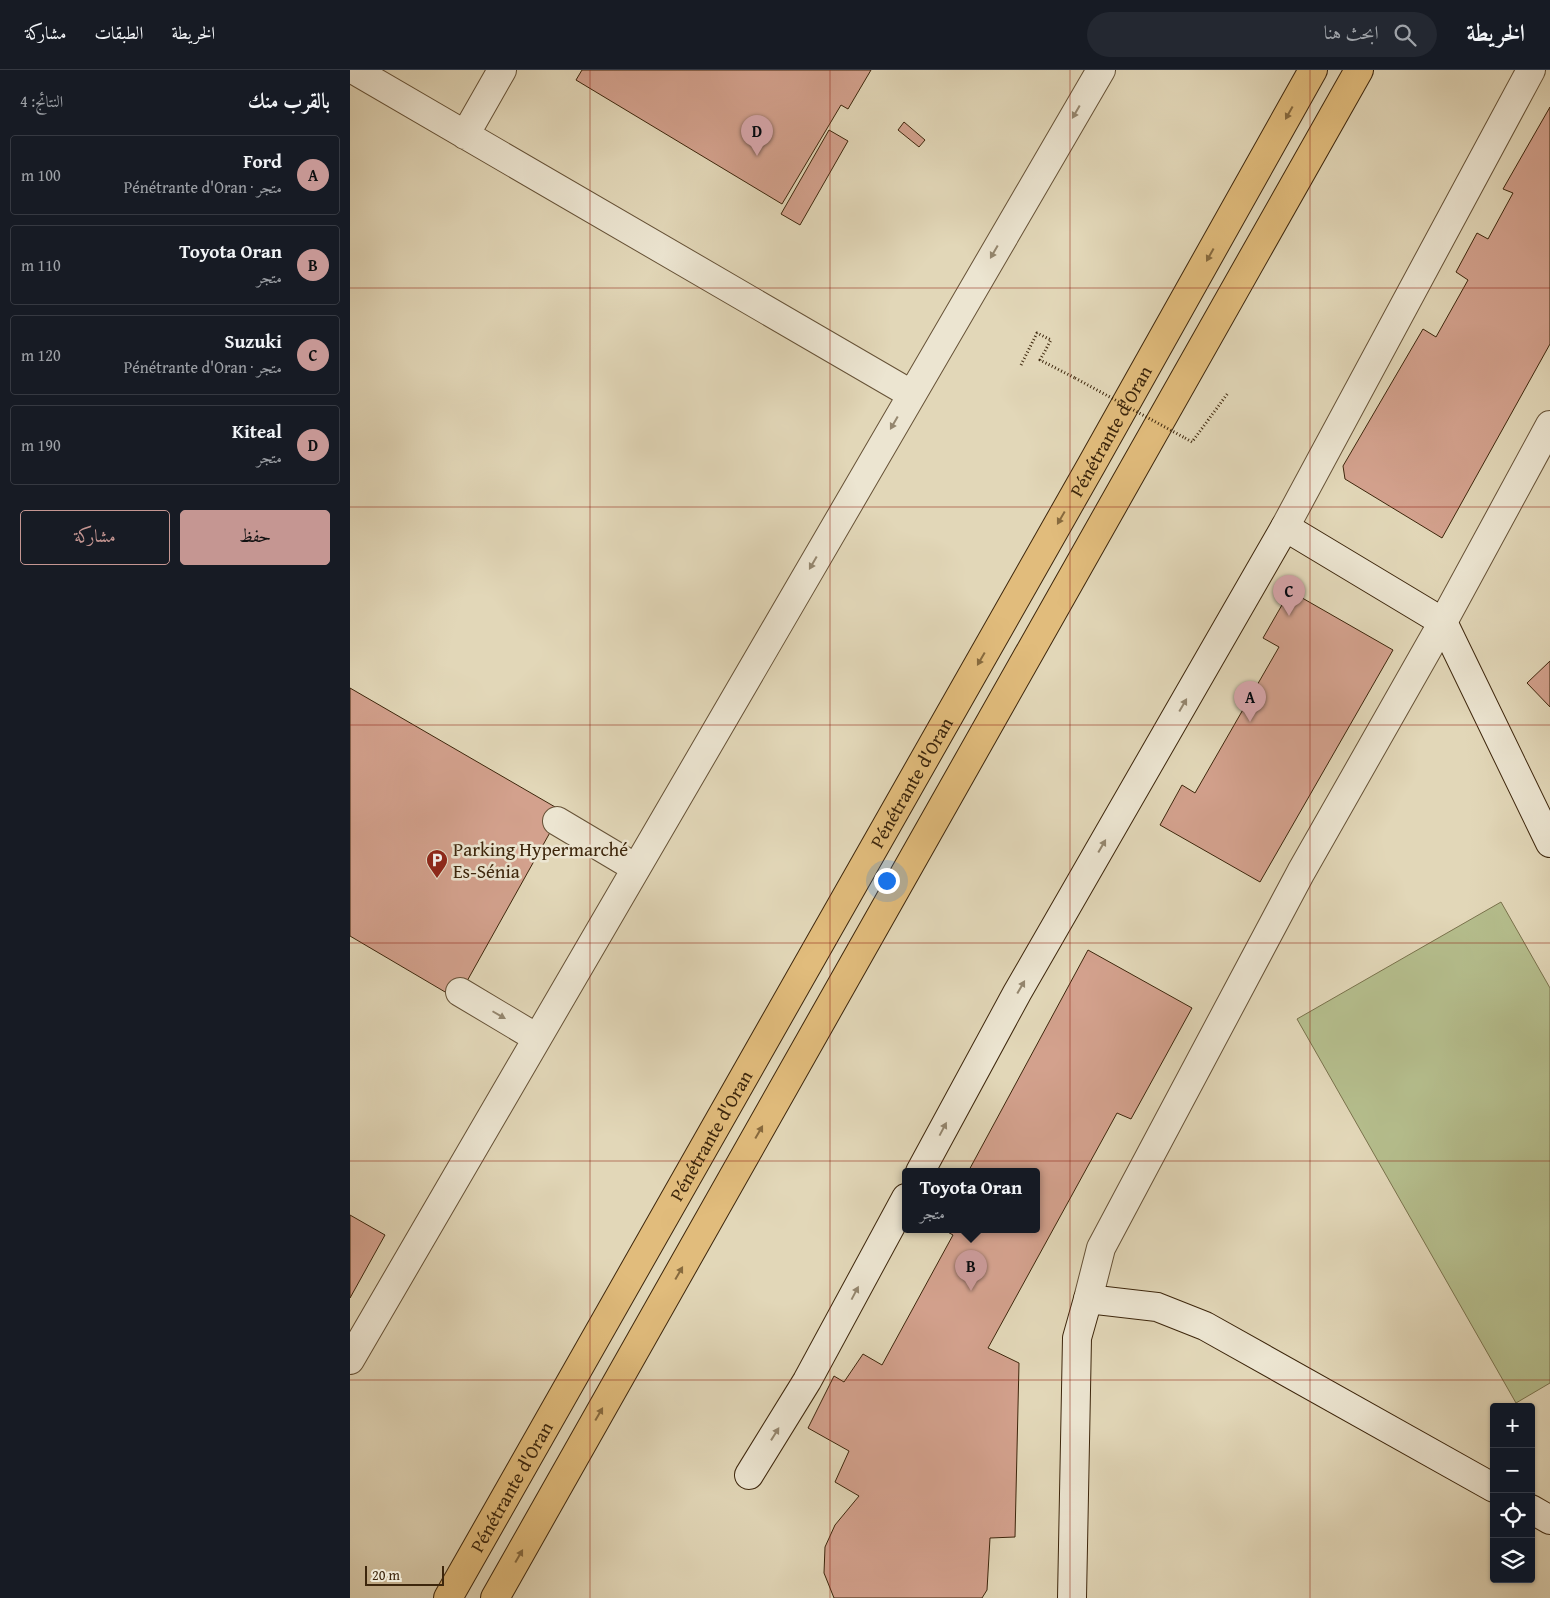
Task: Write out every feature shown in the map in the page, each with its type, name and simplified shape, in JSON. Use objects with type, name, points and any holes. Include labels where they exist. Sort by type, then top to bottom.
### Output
[{"type":"highway","name":"Pénétrante d'Oran","points":[[448,1598],[1092,464],[1313,70]]},
{"type":"highway","name":"Pénétrante d'Oran","points":[[495,1598],[1359,70]]},
{"type":"street","points":[[354,70],[911,394]]},
{"type":"street","points":[[465,134],[502,70]]},
{"type":"street","points":[[350,1360],[1101,70]]},
{"type":"street","points":[[922,1168],[1017,993],[1285,527],[1531,70]]},
{"type":"street","points":[[1072,1598],[1077,1338],[1101,1248],[1301,872],[1444,622],[1550,424]]},
{"type":"street","points":[[1285,527],[1444,622],[1550,844]]},
{"type":"street","points":[[556,820],[636,868]]},
{"type":"street","points":[[460,992],[537,1038]]},
{"type":"street","points":[[749,1475],[807,1381],[902,1205]]},
{"type":"street","points":[[1088,1299],[1157,1308],[1204,1326],[1490,1486]]},
{"type":"street","points":[[1535,1511],[1550,1520]]},
{"type":"path","points":[[1021,365],[1037,333],[1051,340],[1040,360],[1192,442],[1228,393]]},
{"type":"green space","points":[[1501,902],[1550,988],[1550,1383],[1516,1403],[1297,1019]]},
{"type":"building","points":[[582,70],[871,70],[848,109],[841,105],[782,204],[576,80]]},
{"type":"building","points":[[1550,107],[1550,344],[1442,538],[1345,479],[1343,466],[1423,329],[1436,337],[1468,280],[1456,272],[1477,233],[1488,239],[1513,193],[1503,189]]},
{"type":"building","points":[[904,122],[925,140],[919,147],[898,130]]},
{"type":"building","points":[[829,130],[848,141],[800,225],[781,214]]},
{"type":"building","points":[[1290,591],[1393,650],[1260,882],[1160,825],[1182,785],[1195,793],[1279,647],[1263,638]]},
{"type":"building","points":[[1550,661],[1550,707],[1527,683]]},
{"type":"building","name":"Parking Hypermarché Es-Sénia","points":[[350,688],[562,811],[457,999],[350,936]]},
{"type":"building","points":[[1088,950],[1192,1008],[1131,1119],[1117,1113],[988,1348],[1019,1363],[1015,1537],[990,1538],[987,1590],[982,1598],[834,1598],[824,1573],[825,1547],[835,1525],[859,1496],[835,1482],[849,1451],[808,1428],[834,1376],[844,1382],[863,1354],[882,1365],[953,1235],[949,1233],[1040,1233],[1040,1168],[970,1168]]},
{"type":"building","points":[[350,1215],[385,1235],[350,1298]]},
{"type":"place","name":"Kiteal","points":[[757,156]]},
{"type":"place","name":"Suzuki","points":[[1289,616]]},
{"type":"place","name":"Ford","points":[[1250,722]]},
{"type":"place","name":"Parking Hypermarché Es-Sénia","points":[[437,879]]},
{"type":"place","name":"Toyota Oran","points":[[971,1291]]}]
